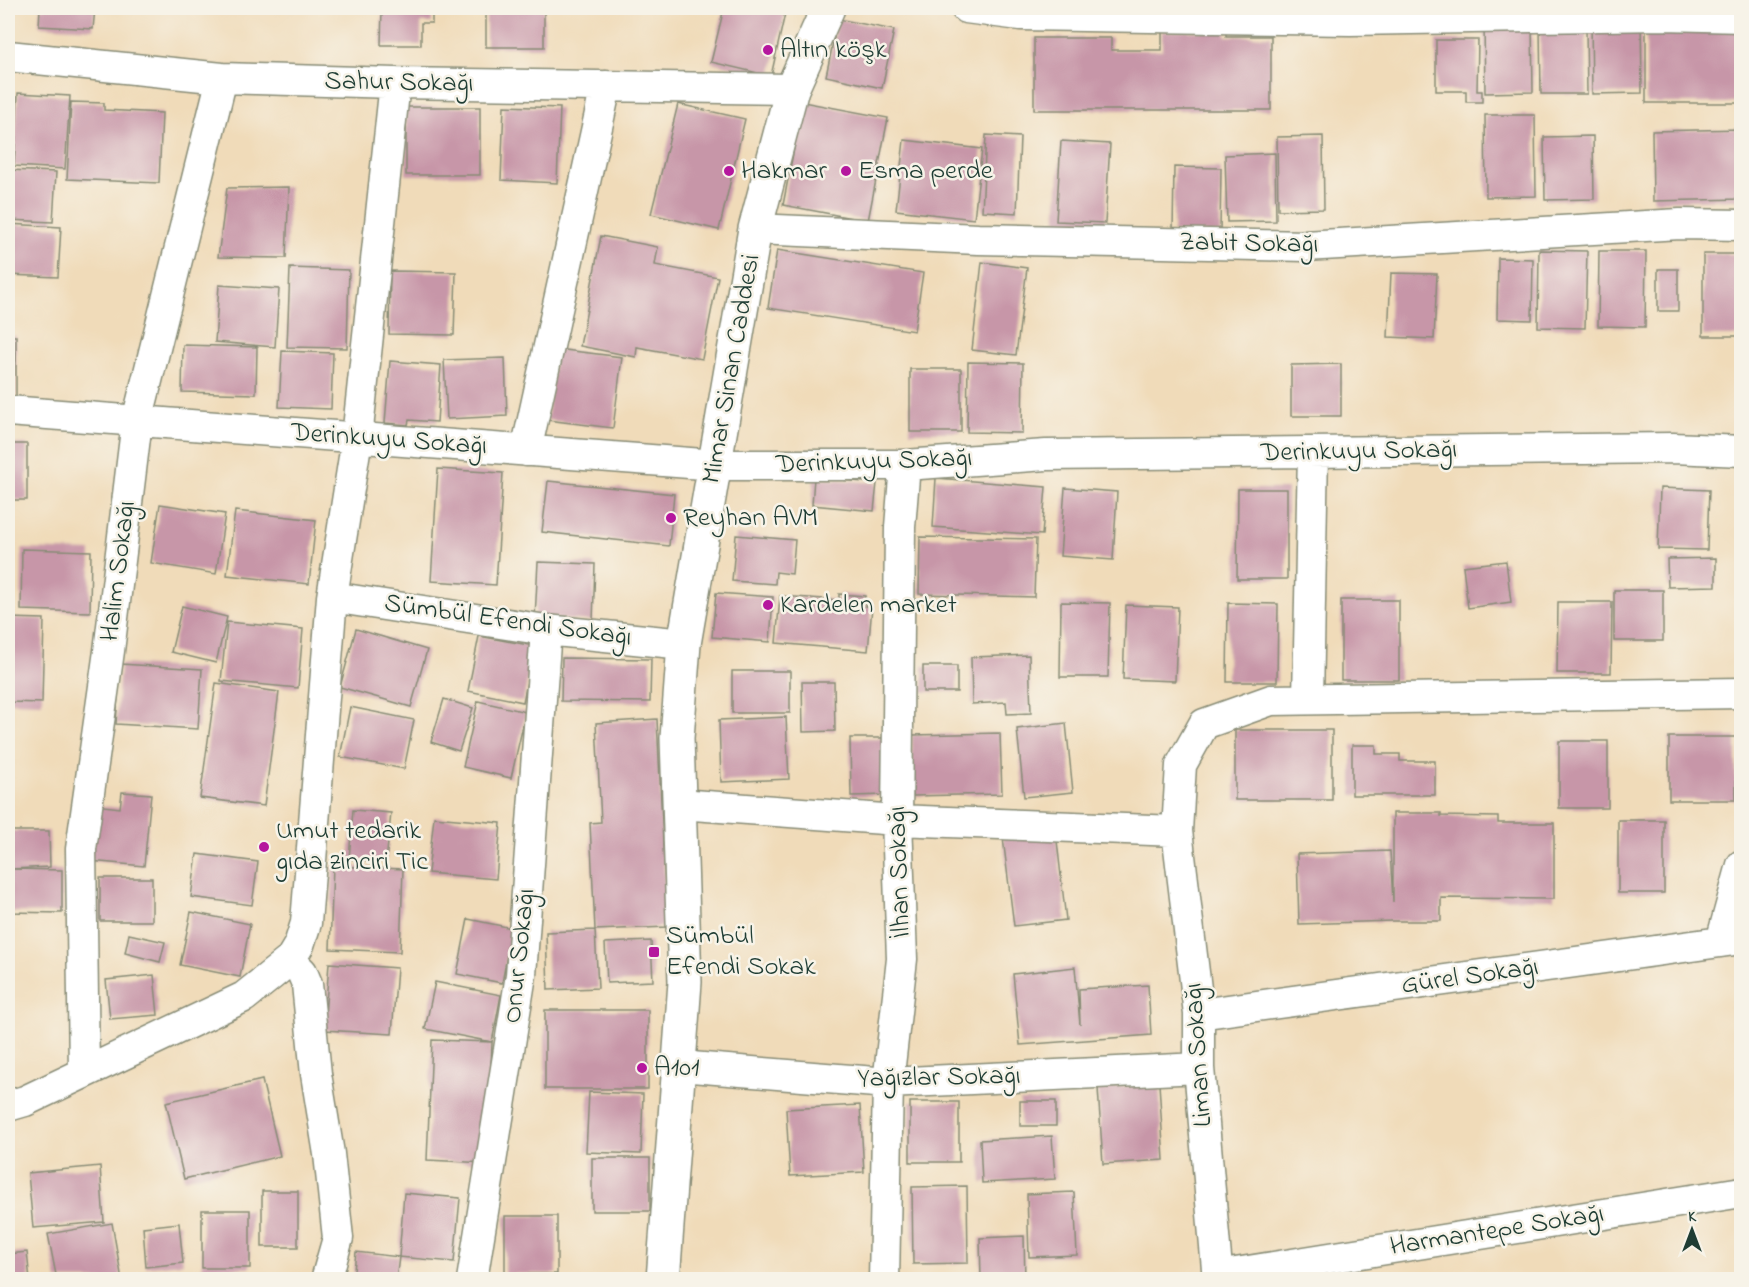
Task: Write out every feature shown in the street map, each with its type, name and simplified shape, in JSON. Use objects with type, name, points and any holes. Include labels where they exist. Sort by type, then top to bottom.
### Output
[{"type":"street","name":"Mimar Sinan Caddesi","points":[[663,1280],[685,982],[677,738],[684,644],[755,229],[792,89],[828,8]]},
{"type":"street","points":[[966,8],[1020,15],[1350,20],[1665,15],[1742,17]]},
{"type":"street","name":"Sahur Sokağı","points":[[8,56],[222,78],[792,89]]},
{"type":"street","name":"Halim Sokağı","points":[[84,1072],[81,849],[109,651],[137,421],[222,78]]},
{"type":"street","points":[[8,1106],[26,1101],[244,997],[290,960],[299,945],[306,923],[332,597],[357,438],[395,83]]},
{"type":"street","points":[[526,451],[606,86]]},
{"type":"street","name":"Zabit Sokağı","points":[[755,229],[978,239],[1305,246],[1680,224],[1742,225]]},
{"type":"street","name":"Derinkuyu Sokağı","points":[[8,411],[716,465],[905,465],[1046,455],[1661,448],[1742,451]]},
{"type":"street","points":[[1308,699],[1312,452]]},
{"type":"street","name":"İlhan Sokağı","points":[[884,1280],[888,1083],[902,959],[897,820],[900,526],[905,465]]},
{"type":"street","name":"Sümbül Efendi Sokağı","points":[[332,597],[546,630],[684,644]]},
{"type":"street","name":"Onur Sokağı","points":[[472,1280],[521,975],[546,630]]},
{"type":"street","name":"Liman Sokağı","points":[[1218,1278],[1199,1068],[1199,1014],[1177,831],[1181,765],[1204,724],[1271,700],[1742,693]]},
{"type":"street","points":[[679,804],[897,820],[1177,831]]},
{"type":"street","points":[[1731,940],[1742,865]]},
{"type":"street","name":"Gürel Sokağı","points":[[1199,1014],[1731,940]]},
{"type":"street","points":[[290,960],[302,972],[307,984],[316,1074],[329,1154],[338,1238],[326,1280]]},
{"type":"street","name":"Yağızlar Sokağı","points":[[679,1066],[888,1083],[1199,1068]]},
{"type":"street","name":"Harmantepe Sokağı","points":[[1218,1278],[1742,1192]]},
{"type":"building","points":[[40,8],[95,8],[93,29],[39,26]]},
{"type":"building","points":[[382,8],[432,8],[432,23],[421,23],[421,45],[381,45]]},
{"type":"building","points":[[486,8],[544,8],[544,47],[486,47]]},
{"type":"building","points":[[724,8],[786,9],[771,76],[711,62]]},
{"type":"building","points":[[1641,18],[1642,93],[1592,94],[1591,19]]},
{"type":"building","points":[[838,19],[894,30],[882,88],[826,76]]},
{"type":"building","points":[[1646,23],[1742,23],[1742,103],[1646,103]]},
{"type":"building","points":[[1484,25],[1532,25],[1533,92],[1485,93]]},
{"type":"building","points":[[1586,27],[1587,94],[1541,94],[1540,28]]},
{"type":"building","points":[[1162,31],[1226,31],[1226,36],[1271,36],[1271,110],[1034,110],[1034,38],[1111,38],[1111,50],[1162,50]]},
{"type":"building","points":[[1436,40],[1478,40],[1477,91],[1482,91],[1482,102],[1466,102],[1466,91],[1436,91]]},
{"type":"building","points":[[18,93],[70,96],[65,169],[14,166]]},
{"type":"building","points":[[71,102],[104,103],[104,110],[162,113],[159,183],[67,179]]},
{"type":"building","points":[[803,102],[888,118],[868,221],[783,205]]},
{"type":"building","points":[[678,104],[745,119],[719,230],[651,214]]},
{"type":"building","points":[[504,106],[560,108],[557,183],[501,180]]},
{"type":"building","points":[[406,107],[480,107],[480,175],[406,175]]},
{"type":"building","points":[[1485,115],[1535,115],[1536,196],[1486,197]]},
{"type":"building","points":[[1742,129],[1742,199],[1653,201],[1652,131]]},
{"type":"building","points":[[986,135],[1020,137],[1017,213],[982,211]]},
{"type":"building","points":[[1323,136],[1324,209],[1278,210],[1277,137]]},
{"type":"building","points":[[1593,136],[1594,199],[1545,200],[1544,137]]},
{"type":"building","points":[[904,140],[982,149],[974,219],[896,210]]},
{"type":"building","points":[[1061,141],[1110,144],[1105,223],[1056,221]]},
{"type":"building","points":[[1275,153],[1276,221],[1227,222],[1225,155]]},
{"type":"building","points":[[1174,167],[1221,168],[1220,233],[1173,232]]},
{"type":"building","points":[[8,170],[56,172],[53,222],[8,220]]},
{"type":"building","points":[[289,187],[286,258],[218,257],[227,188]]},
{"type":"building","points":[[8,224],[61,227],[58,277],[8,275]]},
{"type":"building","points":[[601,236],[658,247],[655,265],[718,277],[702,359],[637,347],[636,357],[580,346]]},
{"type":"building","points":[[777,250],[923,273],[914,331],[768,308]]},
{"type":"building","points":[[1539,250],[1587,251],[1585,328],[1538,327]]},
{"type":"building","points":[[1599,251],[1646,251],[1645,327],[1598,326]]},
{"type":"building","points":[[1703,254],[1742,254],[1742,336],[1703,336]]},
{"type":"building","points":[[1498,258],[1533,259],[1532,320],[1497,319]]},
{"type":"building","points":[[982,262],[1027,268],[1016,355],[972,350]]},
{"type":"building","points":[[290,268],[349,270],[347,348],[287,347]]},
{"type":"building","points":[[1658,269],[1678,269],[1678,311],[1658,311]]},
{"type":"building","points":[[390,271],[456,272],[454,335],[389,334]]},
{"type":"building","points":[[1391,273],[1437,274],[1434,339],[1388,337]]},
{"type":"building","points":[[219,285],[279,289],[275,347],[215,342]]},
{"type":"building","points":[[8,336],[16,336],[16,397],[8,397]]},
{"type":"building","points":[[183,345],[257,347],[256,394],[182,392]]},
{"type":"building","points":[[556,349],[622,357],[613,428],[547,420]]},
{"type":"building","points":[[282,351],[333,353],[331,409],[279,407]]},
{"type":"building","points":[[505,358],[507,416],[447,419],[444,360]]},
{"type":"building","points":[[390,361],[441,365],[437,422],[409,420],[408,425],[385,423]]},
{"type":"building","points":[[968,362],[1023,363],[1022,433],[967,432]]},
{"type":"building","points":[[1341,364],[1341,416],[1291,416],[1291,365]]},
{"type":"building","points":[[910,369],[961,369],[961,432],[910,432]]},
{"type":"building","points":[[8,444],[27,444],[27,500],[8,500]]},
{"type":"building","points":[[438,469],[503,473],[496,585],[431,581]]},
{"type":"building","points":[[814,478],[877,483],[874,511],[812,505]]},
{"type":"building","points":[[936,478],[1046,487],[1042,535],[933,527]]},
{"type":"building","points":[[548,481],[674,494],[669,546],[542,532]]},
{"type":"building","points":[[1065,488],[1117,492],[1113,560],[1060,556]]},
{"type":"building","points":[[1660,488],[1709,490],[1707,550],[1658,549]]},
{"type":"building","points":[[1238,489],[1287,489],[1287,579],[1237,579]]},
{"type":"building","points":[[160,504],[225,514],[216,574],[151,563]]},
{"type":"building","points":[[235,511],[316,520],[309,584],[227,575]]},
{"type":"building","points":[[736,535],[795,540],[792,574],[776,572],[775,584],[732,581]]},
{"type":"building","points":[[920,537],[1036,539],[1034,597],[919,594]]},
{"type":"building","points":[[22,549],[91,551],[90,612],[21,610]]},
{"type":"building","points":[[1716,558],[1716,586],[1668,587],[1667,559]]},
{"type":"building","points":[[1506,561],[1511,602],[1468,608],[1463,566]]},
{"type":"building","points":[[538,562],[595,564],[593,621],[535,618]]},
{"type":"building","points":[[1614,590],[1663,590],[1663,641],[1614,641]]},
{"type":"building","points":[[716,593],[773,597],[770,642],[712,637]]},
{"type":"building","points":[[839,594],[865,596],[865,606],[872,607],[868,651],[776,643],[780,596],[839,600]]},
{"type":"building","points":[[1341,600],[1399,600],[1399,680],[1341,680]]},
{"type":"building","points":[[1061,602],[1110,603],[1108,677],[1060,677]]},
{"type":"building","points":[[1558,602],[1612,602],[1611,673],[1557,673]]},
{"type":"building","points":[[1228,603],[1278,604],[1277,682],[1227,682]]},
{"type":"building","points":[[1126,605],[1178,607],[1175,681],[1123,679]]},
{"type":"building","points":[[182,606],[227,617],[216,663],[171,652]]},
{"type":"building","points":[[8,618],[44,619],[42,703],[8,702]]},
{"type":"building","points":[[227,622],[303,629],[298,688],[221,681]]},
{"type":"building","points":[[356,629],[427,650],[411,707],[340,687]]},
{"type":"building","points":[[479,636],[534,646],[523,702],[468,691]]},
{"type":"building","points":[[1029,655],[1031,713],[1007,714],[1006,702],[972,704],[971,657]]},
{"type":"building","points":[[562,658],[651,659],[650,702],[561,701]]},
{"type":"building","points":[[120,664],[202,669],[198,729],[116,724]]},
{"type":"building","points":[[923,666],[957,666],[957,692],[923,692]]},
{"type":"building","points":[[732,671],[790,671],[790,713],[732,713]]},
{"type":"building","points":[[802,682],[834,682],[835,731],[803,732]]},
{"type":"building","points":[[216,683],[279,692],[264,806],[200,798]]},
{"type":"building","points":[[444,699],[473,708],[459,751],[431,742]]},
{"type":"building","points":[[478,701],[526,712],[511,778],[463,767]]},
{"type":"building","points":[[350,707],[414,720],[404,769],[340,757]]},
{"type":"building","points":[[786,717],[789,779],[721,782],[719,720]]},
{"type":"building","points":[[657,719],[667,927],[595,930],[590,823],[601,822],[596,723]]},
{"type":"building","points":[[1066,723],[1073,792],[1024,797],[1017,729]]},
{"type":"building","points":[[1235,730],[1332,730],[1332,800],[1235,800]]},
{"type":"building","points":[[1000,733],[1002,794],[913,796],[912,735]]},
{"type":"building","points":[[1669,737],[1736,737],[1736,800],[1669,800]]},
{"type":"building","points":[[850,738],[885,738],[886,795],[851,796]]},
{"type":"building","points":[[1559,741],[1608,741],[1608,808],[1559,808]]},
{"type":"building","points":[[1352,745],[1376,745],[1376,754],[1400,754],[1400,761],[1435,761],[1435,795],[1352,795]]},
{"type":"building","points":[[122,792],[151,794],[144,866],[90,861],[95,805],[120,808]]},
{"type":"building","points":[[353,810],[391,813],[386,862],[349,859]]},
{"type":"building","points":[[1393,813],[1441,813],[1441,816],[1498,817],[1498,823],[1554,823],[1554,899],[1441,898],[1441,921],[1299,924],[1297,854],[1390,851],[1393,902]]},
{"type":"building","points":[[434,817],[501,823],[496,879],[428,873]]},
{"type":"building","points":[[1618,820],[1664,820],[1664,893],[1618,893]]},
{"type":"building","points":[[8,831],[49,831],[50,867],[11,869],[62,870],[62,913],[8,912]]},
{"type":"building","points":[[1056,832],[1066,920],[1014,926],[1003,838]]},
{"type":"building","points":[[197,854],[258,862],[252,905],[191,897]]},
{"type":"building","points":[[333,866],[403,869],[400,952],[330,949]]},
{"type":"building","points":[[100,878],[152,878],[152,921],[100,921]]},
{"type":"building","points":[[191,912],[250,924],[240,977],[180,965]]},
{"type":"building","points":[[468,919],[512,928],[502,983],[457,974]]},
{"type":"building","points":[[595,930],[598,988],[548,990],[546,932]]},
{"type":"building","points":[[129,934],[165,942],[160,962],[125,953]]},
{"type":"building","points":[[651,941],[653,981],[607,983],[605,943]]},
{"type":"building","points":[[329,963],[397,968],[392,1034],[324,1030]]},
{"type":"building","points":[[1075,967],[1080,1025],[1079,989],[1148,985],[1151,1035],[1020,1045],[1013,974]]},
{"type":"building","points":[[154,975],[158,1015],[110,1019],[106,980]]},
{"type":"building","points":[[435,982],[501,995],[492,1042],[425,1029]]},
{"type":"building","points":[[545,1010],[648,1010],[648,1089],[545,1089]]},
{"type":"building","points":[[432,1040],[492,1042],[487,1163],[427,1160]]},
{"type":"building","points":[[262,1080],[280,1156],[184,1179],[166,1102]]},
{"type":"building","points":[[1159,1084],[1164,1160],[1103,1164],[1098,1088]]},
{"type":"building","points":[[589,1092],[643,1094],[641,1154],[586,1152]]},
{"type":"building","points":[[1020,1101],[1056,1101],[1056,1126],[1020,1126]]},
{"type":"building","points":[[910,1102],[959,1102],[959,1162],[910,1162]]},
{"type":"building","points":[[860,1105],[864,1172],[790,1176],[786,1109]]},
{"type":"building","points":[[1052,1136],[1055,1179],[982,1183],[980,1140]]},
{"type":"building","points":[[592,1158],[650,1158],[650,1211],[592,1211]]},
{"type":"building","points":[[100,1166],[104,1222],[33,1228],[28,1173]]},
{"type":"building","points":[[967,1186],[968,1263],[913,1264],[912,1187]]},
{"type":"building","points":[[262,1191],[298,1191],[298,1247],[262,1247]]},
{"type":"building","points":[[1074,1192],[1077,1255],[1029,1257],[1027,1194]]},
{"type":"building","points":[[404,1193],[460,1198],[454,1262],[399,1257]]},
{"type":"building","points":[[202,1210],[250,1210],[250,1268],[202,1268]]},
{"type":"building","points":[[505,1216],[557,1216],[557,1274],[505,1274]]},
{"type":"building","points":[[112,1223],[122,1280],[57,1280],[48,1234]]},
{"type":"building","points":[[179,1223],[183,1263],[146,1267],[143,1227]]},
{"type":"building","points":[[1024,1236],[1025,1280],[981,1280],[980,1238]]},
{"type":"building","points":[[27,1252],[30,1280],[8,1280],[8,1254]]},
{"type":"building","points":[[356,1252],[399,1257],[396,1280],[353,1280]]},
{"type":"place","name":"Altın köşk","points":[[768,50]]},
{"type":"place","name":"Hakmar","points":[[729,171]]},
{"type":"place","name":"Esma perde","points":[[846,171]]},
{"type":"place","name":"Reyhan AVM","points":[[671,518]]},
{"type":"place","name":"Kardelen market","points":[[768,605]]},
{"type":"place","name":"Umut tedarik gıda zinciri Tic","points":[[264,847]]},
{"type":"place","name":"Sümbül Efendi Sokak","points":[[654,952]]},
{"type":"place","name":"A101","points":[[642,1068]]}]
